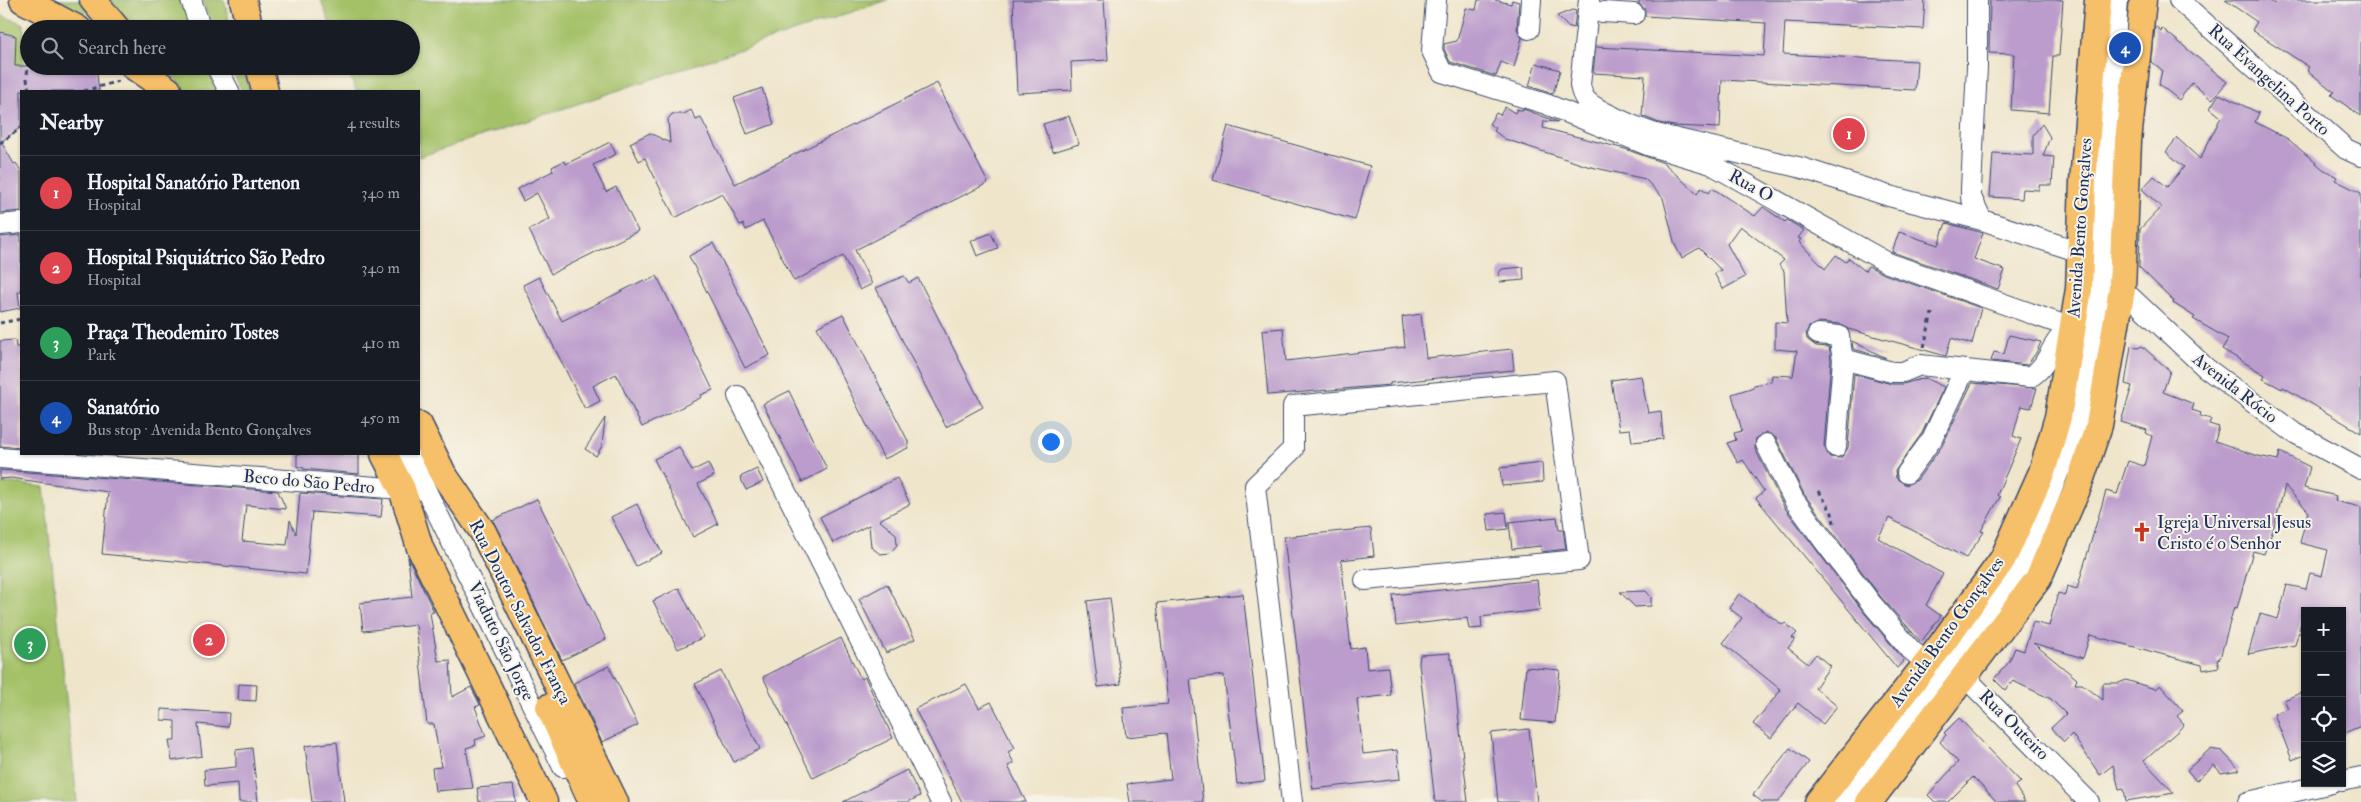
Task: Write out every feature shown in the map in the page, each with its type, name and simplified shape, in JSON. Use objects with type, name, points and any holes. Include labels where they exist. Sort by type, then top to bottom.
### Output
[{"type":"main road","points":[[23,0],[61,20]]},
{"type":"main road","points":[[93,0],[110,20]]},
{"type":"main road","points":[[243,0],[248,20]]},
{"type":"main road","name":"Avenida Bento Gonçalves","points":[[1869,802],[2003,559],[2042,472],[2058,418],[2079,289],[2083,182],[2098,0]]},
{"type":"main road","name":"Avenida Bento Gonçalves","points":[[1818,802],[1946,663],[2038,579],[2078,487],[2099,425],[2122,289],[2128,141],[2143,0]]},
{"type":"main road","points":[[149,75],[167,90]]},
{"type":"main road","points":[[261,75],[265,90]]},
{"type":"main road","name":"Rua Doutor Salvador França","points":[[420,444],[422,481],[420,548],[544,802]]},
{"type":"main road","name":"Rua Doutor Salvador França","points":[[385,455],[422,481],[483,532],[615,802]]},
{"type":"main road","name":"Viaduto São Jorge","points":[[422,481],[468,530],[592,802]]},
{"type":"main road","name":"Viaduto São Jorge","points":[[422,481],[429,544],[556,802]]},
{"type":"street","points":[[191,0],[198,20]]},
{"type":"street","name":"Rua O","points":[[1436,0],[1432,52],[1442,72],[1546,104],[1650,146],[1712,164],[1888,263],[2072,328]]},
{"type":"street","points":[[1529,29],[1531,0]]},
{"type":"street","points":[[1977,0],[1977,67],[1970,188],[1982,220]]},
{"type":"street","points":[[2078,487],[2078,421],[2099,292],[2118,0]]},
{"type":"street","name":"Rua Evangelina Porto","points":[[2179,0],[2346,149],[2361,156]]},
{"type":"street","points":[[1634,14],[1589,6],[1580,86],[1582,93],[1591,104],[1641,130],[1802,168],[1889,196],[1982,220],[2080,252]]},
{"type":"street","points":[[221,75],[228,90]]},
{"type":"street","points":[[0,225],[20,222]]},
{"type":"street","name":"Avenida Rócio","points":[[2122,289],[2206,368],[2293,432],[2361,469]]},
{"type":"street","points":[[1843,359],[1892,372],[1903,372],[1920,365],[2030,377],[2040,372],[2058,338],[2072,328]]},
{"type":"street","points":[[1818,334],[1839,336],[1843,359],[1836,447]]},
{"type":"street","points":[[1907,473],[1932,440],[1964,371]]},
{"type":"street","points":[[1292,802],[1256,486],[1293,448],[1293,406],[1556,381],[1579,560],[1365,580]]},
{"type":"street","points":[[738,396],[941,802]]},
{"type":"street","points":[[2042,472],[2078,421]]},
{"type":"street","points":[[1843,802],[1946,663],[2020,569],[2078,421]]},
{"type":"street","name":"Rua Outeiro","points":[[1766,444],[1794,500],[1871,603],[1911,650],[1946,663],[2089,802]]},
{"type":"street","points":[[409,455],[422,481]]},
{"type":"street","name":"Beco do São Pedro","points":[[0,458],[76,458],[422,481]]},
{"type":"street","name":"Viaduto São Jorge","points":[[422,481],[580,802]]},
{"type":"street","points":[[2346,780],[2361,777]]},
{"type":"street","points":[[2248,802],[2314,787]]},
{"type":"path","points":[[27,75],[29,90]]},
{"type":"path","points":[[87,90],[126,75]]},
{"type":"path","points":[[0,143],[20,129]]},
{"type":"path","points":[[1920,365],[1932,313]]},
{"type":"path","points":[[0,323],[20,319]]},
{"type":"green space","points":[[43,0],[80,0],[89,10],[80,19]]},
{"type":"green space","points":[[109,0],[181,0],[190,20],[126,20]]},
{"type":"green space","points":[[202,0],[224,0],[229,20],[210,20]]},
{"type":"green space","points":[[321,0],[888,0],[420,157],[420,90],[356,90],[350,75],[420,75],[420,20],[329,20]]},
{"type":"green space","points":[[0,15],[20,22],[20,75],[22,75],[20,96],[0,111]]},
{"type":"green space","points":[[172,75],[215,75],[223,90],[184,90]]},
{"type":"green space","points":[[234,75],[245,75],[250,90],[242,90]]},
{"type":"green space","points":[[12,483],[44,487],[77,802],[0,802],[0,484]]},
{"type":"building","points":[[1013,0],[1104,0],[1108,60],[1071,62],[1072,90],[1017,93]]},
{"type":"building","points":[[1478,0],[1495,0],[1511,4],[1512,0],[1519,2],[1517,29],[1522,38],[1514,67],[1501,62],[1496,76],[1450,62],[1444,49],[1444,44],[1457,41],[1466,8],[1476,10]]},
{"type":"building","points":[[1639,0],[1925,0],[1923,29],[1785,22],[1783,54],[1917,61],[1915,90],[1722,80],[1720,128],[1674,126],[1659,123],[1642,116],[1645,76],[1593,73],[1596,47],[1764,56],[1766,23],[1645,16],[1645,9],[1639,4]]},
{"type":"building","points":[[1990,0],[2063,0],[2059,56],[2053,56],[2049,113],[2011,110],[2014,54],[1989,53]]},
{"type":"building","points":[[2225,0],[2269,0],[2274,4],[2276,0],[2361,0],[2361,116],[2331,95],[2334,92],[2307,70],[2309,67],[2252,30],[2257,22]]},
{"type":"building","points":[[1572,10],[1576,11],[1574,28],[1567,26],[1557,16]]},
{"type":"building","points":[[2155,26],[2161,31],[2162,28],[2227,82],[2212,100],[2192,83],[2179,100],[2159,84],[2162,70],[2152,62]]},
{"type":"building","points":[[0,32],[16,36],[15,66],[20,66],[20,75],[97,75],[99,90],[20,90],[20,128],[1,142],[14,164],[16,163],[20,169],[20,211],[0,213]]},
{"type":"building","points":[[1536,63],[1560,70],[1553,94],[1529,86]]},
{"type":"building","points":[[937,83],[988,183],[855,250],[872,284],[860,290],[843,256],[794,281],[763,221],[746,230],[743,224],[740,225],[722,193],[675,218],[645,158],[639,161],[630,143],[650,133],[670,143],[668,119],[672,114],[684,114],[691,110],[696,120],[701,118],[735,184]]},
{"type":"building","points":[[762,88],[774,124],[747,134],[734,98]]},
{"type":"building","points":[[2219,94],[2259,113],[2255,122],[2288,139],[2323,169],[2337,177],[2335,180],[2361,193],[2361,433],[2283,387],[2282,389],[2263,379],[2265,375],[2222,349],[2228,339],[2193,319],[2195,317],[2173,303],[2174,301],[2139,267],[2140,229],[2161,207],[2142,189],[2154,176],[2167,187],[2184,167],[2166,152],[2177,138],[2200,159],[2221,117],[2210,108]]},
{"type":"building","points":[[1505,107],[1515,113],[1517,109],[1523,111],[1523,109],[1558,122],[1544,121],[1543,128],[1625,149],[1664,163],[1697,194],[1701,188],[1709,193],[1712,188],[1755,216],[1763,207],[1785,222],[1787,220],[1804,230],[1798,238],[1801,239],[1799,242],[1825,269],[1836,255],[1846,262],[1849,258],[1865,271],[1868,266],[1884,274],[1981,308],[1972,344],[1951,338],[1946,356],[1848,329],[1840,324],[1819,322],[1809,327],[1806,332],[1807,339],[1816,346],[1829,347],[1831,360],[1824,446],[1830,457],[1841,458],[1848,448],[1854,374],[1892,384],[1903,384],[1925,378],[1944,387],[1922,433],[1895,471],[1896,478],[1906,485],[1917,480],[1942,446],[1972,383],[2037,388],[2031,408],[2021,406],[2013,436],[2021,439],[1997,495],[2000,497],[1981,531],[1984,532],[1966,558],[1889,518],[1878,538],[1943,574],[1926,605],[1941,616],[1921,642],[1880,596],[1804,494],[1776,438],[1766,432],[1756,438],[1755,449],[1784,507],[1862,610],[1904,660],[1897,668],[1756,498],[1764,491],[1743,460],[1738,463],[1727,443],[1736,440],[1734,433],[1742,431],[1732,394],[1754,387],[1754,385],[1771,382],[1772,375],[1793,376],[1797,351],[1775,349],[1775,322],[1787,323],[1784,271],[1779,265],[1784,260],[1740,226],[1727,244],[1745,277],[1723,289],[1714,273],[1721,270],[1699,248],[1682,258],[1675,245],[1663,198],[1645,179],[1587,166],[1505,139],[1494,131],[1496,128],[1489,124],[1496,113],[1500,115]]},
{"type":"building","points":[[1069,116],[1079,144],[1053,152],[1043,124]]},
{"type":"building","points":[[2042,124],[2050,137],[2043,156],[2054,157],[2052,185],[2039,185],[2039,190],[2023,189],[2022,199],[1990,197],[1993,153],[2033,155],[2033,135]]},
{"type":"building","points":[[1228,126],[1370,166],[1355,220],[1213,180]]},
{"type":"building","points":[[610,142],[616,154],[593,165],[606,192],[616,187],[638,231],[551,274],[529,230],[550,219],[537,193],[523,201],[517,189],[553,171],[552,167],[564,161],[566,164]]},
{"type":"building","points":[[1946,223],[1983,233],[1974,259],[2005,270],[1998,289],[1892,252],[1899,232],[1938,245]]},
{"type":"building","points":[[991,233],[998,248],[977,256],[971,241]]},
{"type":"building","points":[[20,235],[20,292],[18,292],[20,308],[0,312],[0,237]]},
{"type":"building","points":[[713,243],[770,355],[745,368],[689,256]]},
{"type":"building","points":[[1523,267],[1524,280],[1500,282],[1499,273],[1502,269]]},
{"type":"building","points":[[657,276],[713,390],[642,427],[616,374],[593,386],[600,401],[585,409],[523,285],[539,277],[562,321],[644,280],[645,282]]},
{"type":"building","points":[[904,276],[909,283],[918,278],[983,407],[946,427],[876,288]]},
{"type":"building","points":[[843,314],[908,441],[908,448],[884,459],[817,327]]},
{"type":"building","points":[[1421,314],[1426,358],[1512,349],[1514,370],[1390,383],[1390,385],[1268,395],[1262,330],[1283,328],[1286,361],[1405,347],[1402,317]]},
{"type":"building","points":[[2009,335],[2041,342],[2027,365],[1991,361],[1994,352],[2004,354]]},
{"type":"building","points":[[15,340],[16,347],[20,347],[20,448],[0,446],[0,341]]},
{"type":"building","points":[[1852,341],[1886,358],[1853,349]]},
{"type":"building","points":[[2131,346],[2138,348],[2142,346],[2170,371],[2163,392],[2194,404],[2192,410],[2201,413],[2200,416],[2211,419],[2209,424],[2219,427],[2215,441],[2258,456],[2278,460],[2280,452],[2310,467],[2304,488],[2336,496],[2335,501],[2361,507],[2361,726],[2346,732],[2346,607],[2301,607],[2301,622],[2295,645],[2248,654],[2260,614],[2278,619],[2287,585],[2306,589],[2310,573],[2322,576],[2328,550],[2300,543],[2308,511],[2285,486],[2273,530],[2264,554],[2253,551],[2237,608],[2234,607],[2220,658],[2217,659],[2219,667],[2203,670],[2202,665],[2090,635],[2083,658],[2033,643],[2077,679],[2075,684],[2082,684],[2103,700],[2103,683],[2119,683],[2126,680],[2155,689],[2160,685],[2183,711],[2177,716],[2184,724],[2144,761],[2174,793],[2126,801],[2124,788],[2119,789],[2113,765],[2100,775],[2072,734],[2064,742],[2051,728],[2066,714],[2051,699],[2013,681],[2005,690],[1994,679],[2009,662],[2015,648],[2024,651],[2033,622],[2049,626],[2058,593],[2065,595],[2067,586],[2077,589],[2106,491],[2117,494],[2128,461],[2144,466],[2152,436],[2146,433],[2147,430],[2121,422],[2132,386],[2125,384]]},
{"type":"building","points":[[1641,376],[1648,413],[1661,411],[1663,439],[1632,442],[1630,429],[1619,430],[1611,380]]},
{"type":"building","points":[[789,391],[827,469],[802,482],[763,404]]},
{"type":"building","points":[[605,418],[602,446],[596,456],[585,449]]},
{"type":"building","points":[[679,447],[692,471],[708,463],[714,476],[698,484],[718,524],[693,537],[654,459]]},
{"type":"building","points":[[297,455],[359,455],[359,474],[297,467]]},
{"type":"building","points":[[1542,463],[1543,482],[1502,486],[1500,468]]},
{"type":"building","points":[[757,469],[763,482],[746,490],[740,477]]},
{"type":"building","points":[[0,470],[278,491],[286,509],[246,505],[242,541],[287,545],[290,520],[296,534],[300,493],[383,499],[381,517],[312,512],[306,574],[102,554],[108,492],[11,478],[0,479]]},
{"type":"building","points":[[897,478],[910,504],[879,520],[896,534],[897,545],[890,553],[880,554],[871,547],[869,525],[833,543],[820,517]]},
{"type":"building","points":[[537,499],[606,639],[562,660],[493,520]]},
{"type":"building","points":[[637,504],[662,553],[636,566],[611,517]]},
{"type":"building","points":[[1506,512],[1508,529],[1489,531],[1487,514]]},
{"type":"building","points":[[1557,517],[1559,530],[1563,530],[1566,549],[1542,552],[1541,546],[1512,549],[1509,522]]},
{"type":"building","points":[[1371,528],[1374,556],[1341,560],[1351,649],[1365,647],[1367,669],[1388,667],[1391,695],[1357,699],[1363,754],[1397,750],[1400,779],[1313,789],[1284,537]]},
{"type":"building","points":[[408,557],[434,612],[430,613],[438,661],[450,660],[452,697],[471,687],[480,705],[475,707],[486,736],[475,740],[476,745],[466,748],[473,788],[435,791],[432,768],[441,767],[434,724],[427,724],[416,625],[363,631],[360,603],[412,597]]},
{"type":"building","points":[[1537,580],[1540,610],[1481,617],[1482,628],[1469,629],[1467,618],[1396,626],[1393,595]]},
{"type":"building","points":[[887,584],[915,639],[886,653],[859,599]]},
{"type":"building","points":[[679,588],[704,637],[678,649],[653,601]]},
{"type":"building","points":[[1646,591],[1651,597],[1651,606],[1635,607],[1620,592]]},
{"type":"building","points":[[1243,594],[1265,781],[1237,784],[1224,675],[1190,679],[1203,802],[1130,802],[1127,784],[1171,779],[1166,733],[1126,737],[1123,708],[1168,704],[1157,603]]},
{"type":"building","points":[[1739,594],[1783,625],[1785,623],[1797,633],[1792,638],[1795,639],[1788,648],[1808,664],[1816,654],[1830,666],[1815,688],[1837,706],[1823,724],[1798,703],[1771,738],[1753,724],[1781,690],[1723,643],[1742,618],[1729,608]]},
{"type":"building","points":[[1110,598],[1121,684],[1098,687],[1087,601]]},
{"type":"building","points":[[841,638],[860,677],[862,679],[865,677],[893,738],[813,778],[763,677]]},
{"type":"building","points":[[1450,653],[1468,802],[1435,802],[1419,663],[1420,655]]},
{"type":"building","points":[[609,666],[638,725],[602,742],[574,683]]},
{"type":"building","points":[[1526,667],[1560,670],[1555,723],[1521,720]]},
{"type":"building","points":[[721,671],[760,749],[734,762],[695,684]]},
{"type":"building","points":[[239,684],[257,685],[256,701],[238,700]]},
{"type":"building","points":[[966,684],[979,708],[991,702],[1015,748],[1008,752],[1014,763],[1008,766],[1026,802],[962,802],[915,709]]},
{"type":"building","points":[[2301,693],[2301,757],[2292,760],[2274,714],[2288,708],[2284,700]]},
{"type":"building","points":[[161,709],[229,713],[228,727],[198,724],[202,756],[172,761],[169,740],[175,740],[175,721],[161,720]]},
{"type":"building","points":[[1959,718],[2021,782],[2015,786],[2025,802],[1997,802],[1973,777],[1948,802],[1935,802],[1928,795],[1958,762],[1940,742],[1946,735],[1944,733]]},
{"type":"building","points":[[1529,729],[1537,802],[1498,802],[1491,733]]},
{"type":"building","points":[[337,742],[344,802],[312,802],[305,746]]},
{"type":"building","points":[[252,748],[258,802],[239,802],[238,783],[205,786],[204,770],[236,767],[236,750]]},
{"type":"building","points":[[1790,748],[1809,762],[1778,802],[1762,802],[1753,795]]},
{"type":"building","points":[[2210,749],[2222,751],[2240,770],[2221,773],[2214,765],[2196,781],[2187,770]]},
{"type":"building","points":[[907,770],[920,796],[908,802],[843,802]]},
{"type":"building","points":[[513,785],[516,802],[479,802],[477,788]]},
{"type":"place","name":"Sanatório","points":[[2125,48]]},
{"type":"place","name":"Hospital Sanatório Partenon","points":[[1849,134]]},
{"type":"place","name":"Igreja Universal Jesus Cristo é o Senhor","points":[[2142,532]]},
{"type":"place","name":"Hospital Psiquiátrico São Pedro","points":[[209,640]]},
{"type":"place","name":"Praça Theodemiro Tostes","points":[[30,644]]}]
